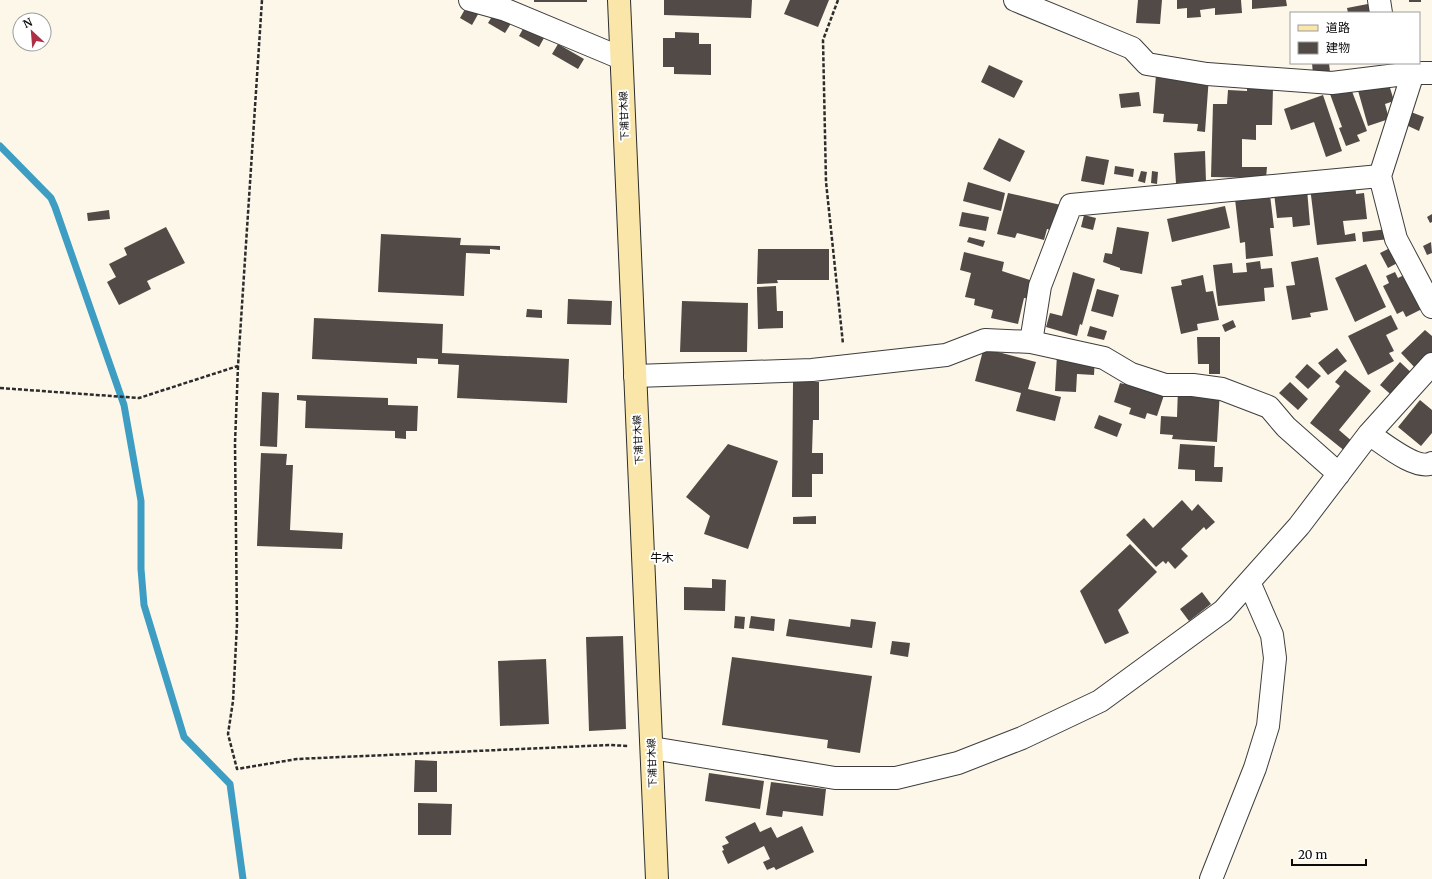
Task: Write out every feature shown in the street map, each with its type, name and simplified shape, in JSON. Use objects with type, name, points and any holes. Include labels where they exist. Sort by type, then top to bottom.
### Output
[{"type":"main road","name":"下浦甘木線","points":[[619,0],[657,879]]},
{"type":"street","points":[[470,0],[506,10],[622,58]]},
{"type":"street","points":[[1015,0],[1132,48],[1147,64],[1207,74],[1332,83],[1417,70],[1380,176],[1396,239],[1432,307]]},
{"type":"street","points":[[1379,0],[1380,12]]},
{"type":"street","points":[[1031,342],[1040,286],[1072,205],[1380,176]]},
{"type":"street","points":[[635,376],[812,370],[946,355],[985,340],[1031,342],[1104,358],[1130,374],[1164,385],[1193,385],[1222,389],[1269,407],[1286,427],[1339,474]]},
{"type":"street","points":[[652,748],[835,778],[896,778],[958,763],[1022,738],[1100,701],[1223,611],[1299,526],[1369,434],[1432,364]]},
{"type":"street","points":[[1369,434],[1411,462],[1428,465],[1432,463]]},
{"type":"street","points":[[1211,879],[1255,768],[1268,726],[1275,658],[1272,635],[1249,582]]},
{"type":"path","points":[[262,0],[238,366],[235,443],[237,624],[233,702],[228,734],[237,769],[297,759],[610,745],[652,748]]},
{"type":"path","points":[[838,0],[823,40],[823,48],[826,182],[846,367]]},
{"type":"path","points":[[0,388],[139,398],[238,366]]},
{"type":"building","points":[[534,0],[587,0],[587,2],[534,2]]},
{"type":"building","points":[[664,0],[752,0],[751,18],[664,15]]},
{"type":"building","points":[[790,0],[829,0],[818,27],[784,14]]},
{"type":"building","points":[[1138,0],[1162,0],[1160,24],[1136,23]]},
{"type":"building","points":[[1177,0],[1241,0],[1242,13],[1215,15],[1215,8],[1200,10],[1201,17],[1187,18],[1187,8],[1177,9]]},
{"type":"building","points":[[1252,0],[1286,0],[1287,6],[1252,9]]},
{"type":"building","points":[[1409,0],[1421,0],[1421,2],[1409,2]]},
{"type":"building","points":[[469,2],[481,9],[472,25],[460,18]]},
{"type":"building","points":[[1373,3],[1375,12],[1348,12],[1347,8]]},
{"type":"building","points":[[496,10],[513,20],[505,33],[488,23]]},
{"type":"building","points":[[524,27],[544,38],[539,47],[519,36]]},
{"type":"building","points":[[675,32],[699,33],[699,44],[711,44],[711,75],[674,74],[674,67],[663,67],[663,38],[675,38]]},
{"type":"building","points":[[558,44],[584,59],[578,69],[552,54]]},
{"type":"building","points":[[1312,64],[1329,64],[1330,72],[1313,74]]},
{"type":"building","points":[[989,65],[1023,81],[1014,98],[981,82]]},
{"type":"building","points":[[1156,75],[1209,76],[1205,132],[1197,131],[1198,124],[1163,122],[1164,114],[1153,113]]},
{"type":"building","points":[[1387,78],[1394,101],[1385,104],[1389,119],[1368,126],[1357,87]]},
{"type":"building","points":[[1350,86],[1367,131],[1357,135],[1360,141],[1346,146],[1339,128],[1342,127],[1330,94]]},
{"type":"building","points":[[1247,88],[1273,88],[1272,125],[1256,125],[1256,140],[1242,139],[1242,167],[1267,167],[1266,178],[1211,177],[1213,104],[1227,104],[1228,90],[1247,91]]},
{"type":"building","points":[[1139,92],[1141,106],[1121,108],[1119,94]]},
{"type":"building","points":[[1323,95],[1342,151],[1326,157],[1314,122],[1291,130],[1284,109]]},
{"type":"building","points":[[1411,112],[1424,117],[1419,131],[1406,125]]},
{"type":"building","points":[[999,138],[1025,151],[1010,182],[983,169]]},
{"type":"building","points":[[1205,151],[1206,182],[1176,183],[1174,153]]},
{"type":"building","points":[[1086,156],[1109,160],[1104,185],[1081,181]]},
{"type":"building","points":[[1115,166],[1134,169],[1133,177],[1114,174]]},
{"type":"building","points":[[1141,171],[1147,172],[1145,183],[1138,181]]},
{"type":"building","points":[[1152,171],[1158,172],[1157,184],[1151,183]]},
{"type":"building","points":[[968,182],[1005,193],[1001,211],[963,201]]},
{"type":"building","points":[[1355,182],[1356,194],[1364,193],[1367,219],[1343,221],[1345,235],[1355,233],[1356,241],[1317,245],[1310,187]]},
{"type":"building","points":[[1307,189],[1310,225],[1293,227],[1292,217],[1277,218],[1274,193]]},
{"type":"building","points":[[1008,193],[1061,205],[1055,231],[1047,229],[1044,240],[1017,233],[1015,238],[997,234]]},
{"type":"building","points":[[1270,195],[1274,228],[1270,228],[1273,256],[1246,259],[1245,242],[1240,243],[1235,199]]},
{"type":"building","points":[[1225,206],[1230,228],[1172,242],[1167,219]]},
{"type":"building","points":[[109,210],[110,219],[88,221],[87,213]]},
{"type":"building","points":[[962,212],[989,217],[986,231],[959,226]]},
{"type":"building","points":[[1432,214],[1432,222],[1430,223],[1427,217]]},
{"type":"building","points":[[1084,215],[1096,218],[1093,230],[1081,227]]},
{"type":"building","points":[[166,227],[185,263],[147,281],[151,289],[119,305],[107,282],[116,277],[109,264],[127,255],[124,248]]},
{"type":"building","points":[[1117,227],[1149,232],[1142,274],[1120,270],[1120,268],[1103,262],[1105,253],[1112,254]]},
{"type":"building","points":[[1388,229],[1389,239],[1363,242],[1362,232]]},
{"type":"building","points":[[381,234],[461,238],[460,245],[500,246],[500,250],[490,249],[490,254],[466,253],[464,296],[378,292]]},
{"type":"building","points":[[969,237],[985,241],[983,247],[967,242]]},
{"type":"building","points":[[1431,242],[1432,253],[1427,255],[1423,246]]},
{"type":"building","points":[[1396,245],[1403,260],[1388,268],[1380,253]]},
{"type":"building","points":[[758,249],[829,249],[829,280],[777,280],[778,283],[757,284]]},
{"type":"building","points":[[964,252],[1004,262],[1002,271],[1036,282],[1032,299],[1024,298],[1018,324],[991,318],[993,310],[974,305],[975,299],[965,297],[971,273],[960,270]]},
{"type":"building","points":[[1318,257],[1328,310],[1310,313],[1311,317],[1292,320],[1286,286],[1295,285],[1291,262]]},
{"type":"building","points":[[1260,261],[1261,269],[1272,268],[1274,287],[1264,288],[1265,301],[1218,306],[1213,265],[1232,263],[1233,273],[1247,272],[1246,263]]},
{"type":"building","points":[[1366,264],[1386,307],[1355,322],[1335,278]]},
{"type":"building","points":[[1073,272],[1095,279],[1082,325],[1080,324],[1077,336],[1046,327],[1050,313],[1062,316]]},
{"type":"building","points":[[1395,272],[1398,278],[1410,272],[1428,306],[1406,317],[1403,311],[1397,314],[1383,286],[1389,283],[1386,276]]},
{"type":"building","points":[[1203,275],[1206,292],[1213,291],[1219,320],[1197,324],[1198,330],[1181,334],[1171,287],[1182,285],[1181,280]]},
{"type":"building","points":[[776,286],[777,311],[783,311],[783,328],[758,329],[757,287]]},
{"type":"building","points":[[1097,289],[1119,295],[1113,317],[1091,311]]},
{"type":"building","points":[[568,299],[612,301],[611,325],[567,324]]},
{"type":"building","points":[[682,301],[748,303],[747,352],[680,352]]},
{"type":"building","points":[[527,309],[542,310],[542,318],[526,317]]},
{"type":"building","points":[[1391,315],[1398,329],[1386,335],[1394,351],[1389,353],[1394,361],[1368,375],[1348,336]]},
{"type":"building","points":[[314,318],[443,324],[442,353],[569,359],[567,403],[457,398],[459,365],[438,364],[438,359],[417,358],[417,364],[312,359]]},
{"type":"building","points":[[1233,320],[1236,327],[1225,332],[1222,325]]},
{"type":"building","points":[[1090,326],[1107,331],[1104,340],[1087,336]]},
{"type":"building","points":[[1425,330],[1432,336],[1432,355],[1417,370],[1401,353]]},
{"type":"building","points":[[1197,337],[1220,337],[1220,374],[1209,374],[1209,364],[1198,364]]},
{"type":"building","points":[[985,343],[999,346],[998,352],[1036,362],[1028,389],[1061,397],[1055,421],[1016,411],[1021,393],[975,381]]},
{"type":"building","points":[[1337,348],[1347,361],[1328,375],[1318,363]]},
{"type":"building","points":[[1057,354],[1095,356],[1094,375],[1077,374],[1076,392],[1055,391]]},
{"type":"building","points":[[1400,362],[1416,377],[1396,399],[1380,385]]},
{"type":"building","points":[[1307,364],[1321,376],[1308,389],[1295,377]]},
{"type":"building","points":[[1345,370],[1371,391],[1339,430],[1354,443],[1346,452],[1310,423],[1340,386],[1335,382]]},
{"type":"building","points":[[1126,376],[1166,389],[1157,416],[1147,413],[1145,419],[1129,414],[1131,408],[1114,402],[1120,383],[1124,384]]},
{"type":"building","points":[[793,382],[819,382],[819,420],[813,420],[812,453],[823,453],[823,474],[812,474],[812,497],[792,497]]},
{"type":"building","points":[[1290,382],[1308,399],[1298,410],[1279,393]]},
{"type":"building","points":[[1178,388],[1220,390],[1217,442],[1172,439],[1173,435],[1160,434],[1161,416],[1177,417]]},
{"type":"building","points":[[262,392],[279,393],[277,447],[260,446]]},
{"type":"building","points":[[297,395],[388,398],[388,405],[418,406],[417,431],[406,431],[406,439],[395,438],[395,431],[305,428],[306,401],[297,400]]},
{"type":"building","points":[[1420,400],[1432,410],[1432,433],[1421,446],[1398,427]]},
{"type":"building","points":[[1099,415],[1122,424],[1117,437],[1094,428]]},
{"type":"building","points":[[728,444],[778,461],[748,549],[704,534],[710,516],[686,497]]},
{"type":"building","points":[[1180,444],[1215,446],[1214,467],[1223,467],[1222,482],[1195,481],[1195,470],[1178,469]]},
{"type":"building","points":[[261,453],[287,454],[286,465],[293,465],[290,530],[343,533],[342,549],[257,546]]},
{"type":"building","points":[[1182,500],[1192,511],[1198,504],[1215,522],[1206,530],[1204,527],[1181,549],[1188,556],[1175,569],[1168,561],[1166,564],[1163,561],[1156,567],[1126,535],[1144,518],[1153,528]]},
{"type":"building","points":[[816,516],[816,524],[793,524],[793,517]]},
{"type":"building","points":[[1130,544],[1157,572],[1118,610],[1129,633],[1105,644],[1080,591]]},
{"type":"building","points":[[712,579],[726,580],[725,611],[684,610],[684,587],[712,588]]},
{"type":"building","points":[[1202,592],[1211,604],[1189,621],[1180,609]]},
{"type":"building","points":[[735,616],[745,617],[744,629],[734,628]]},
{"type":"building","points":[[751,616],[775,619],[774,631],[749,628]]},
{"type":"building","points":[[789,619],[850,627],[851,619],[876,622],[872,648],[786,636]]},
{"type":"building","points":[[623,636],[626,729],[589,731],[586,637]]},
{"type":"building","points":[[892,641],[910,643],[908,657],[890,654]]},
{"type":"building","points":[[732,657],[872,676],[860,753],[827,748],[828,740],[722,725]]},
{"type":"building","points":[[546,659],[549,724],[500,726],[498,661]]},
{"type":"building","points":[[415,760],[437,761],[437,792],[414,792]]},
{"type":"building","points":[[709,773],[764,781],[760,809],[705,801]]},
{"type":"building","points":[[771,782],[826,789],[823,816],[783,811],[782,817],[766,815]]},
{"type":"building","points":[[418,803],[452,804],[451,835],[418,835]]},
{"type":"building","points":[[755,822],[760,832],[771,827],[777,838],[802,826],[814,852],[776,870],[774,867],[767,870],[763,862],[770,859],[764,846],[728,864],[722,851],[724,850],[722,846],[729,843],[725,837]]},
{"type":"waterway","points":[[0,146],[51,198],[124,405],[141,501],[141,569],[144,605],[184,737],[230,784],[243,879]]},
{"type":"district","name":"牛木","points":[[662,557]]}]
